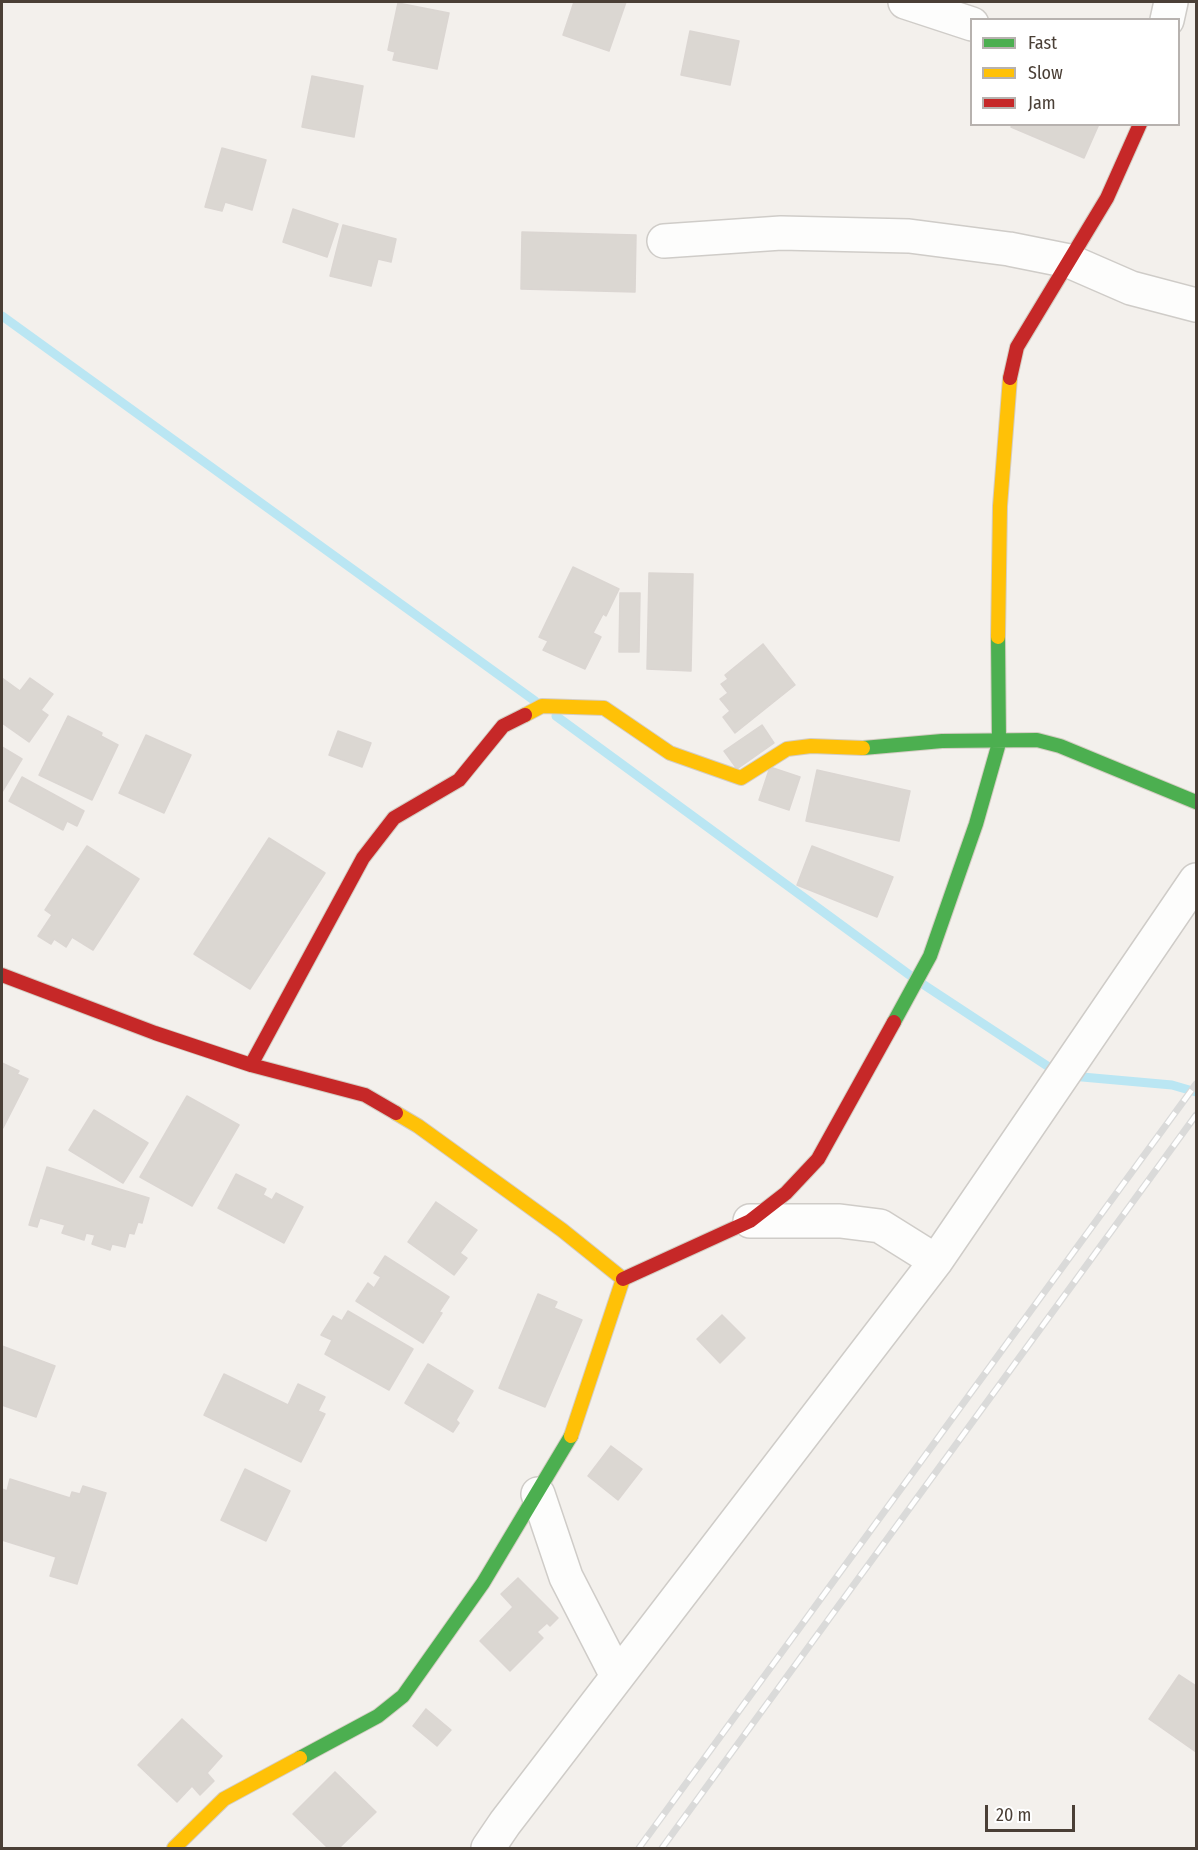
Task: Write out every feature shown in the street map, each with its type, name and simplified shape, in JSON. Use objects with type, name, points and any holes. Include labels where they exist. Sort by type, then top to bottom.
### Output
[{"type":"street","points":[[905,2],[970,23]]},
{"type":"street","points":[[1167,18],[1170,2]]},
{"type":"street","points":[[174,1848],[224,1799],[378,1716],[403,1696],[483,1583],[568,1442],[623,1279],[750,1221],[786,1193],[818,1159],[930,956],[976,824],[999,743],[997,680],[1000,506],[1011,369],[1017,347],[1107,198],[1139,126]]},
{"type":"street","points":[[664,241],[781,233],[909,236],[1009,249],[1069,261],[1131,288],[1197,305]]},
{"type":"street","points":[[251,1065],[363,858],[394,818],[459,780],[503,726],[542,706],[604,708],[670,753],[741,778],[787,749],[811,746],[875,748],[942,741],[999,743],[1037,740],[1060,746],[1197,802]]},
{"type":"street","points":[[488,1848],[617,1676],[936,1261],[1197,880]]},
{"type":"street","points":[[2,975],[155,1033],[251,1065],[365,1095],[418,1126],[562,1230],[623,1279]]},
{"type":"street","points":[[750,1221],[840,1221],[880,1226],[936,1261]]},
{"type":"street","points":[[538,1494],[566,1577],[617,1676]]},
{"type":"building","points":[[574,2],[626,2],[609,51],[563,35]]},
{"type":"building","points":[[398,3],[449,13],[437,69],[393,60],[395,52],[388,50]]},
{"type":"building","points":[[690,31],[739,41],[730,85],[681,75]]},
{"type":"building","points":[[312,76],[363,86],[354,137],[302,127]]},
{"type":"building","points":[[1012,126],[1098,126],[1084,158]]},
{"type":"building","points":[[222,148],[266,160],[252,210],[225,202],[222,211],[205,207]]},
{"type":"building","points":[[293,209],[338,224],[327,257],[283,242]]},
{"type":"building","points":[[343,225],[396,239],[391,262],[378,259],[371,286],[330,276]]},
{"type":"building","points":[[522,232],[636,235],[635,292],[521,289]]},
{"type":"building","points":[[573,567],[619,589],[606,616],[603,614],[593,633],[601,637],[585,669],[543,650],[548,641],[539,637]]},
{"type":"building","points":[[649,573],[693,574],[691,671],[647,669]]},
{"type":"building","points":[[620,593],[640,593],[639,652],[619,652]]},
{"type":"building","points":[[763,644],[795,685],[735,733],[723,717],[730,711],[720,699],[728,693],[721,684],[728,679],[725,675]]},
{"type":"building","points":[[2,678],[20,691],[30,678],[53,694],[41,710],[48,715],[29,742],[2,723]]},
{"type":"building","points":[[68,716],[102,733],[101,736],[118,745],[92,800],[39,775]]},
{"type":"building","points":[[762,725],[774,743],[737,769],[724,751]]},
{"type":"building","points":[[338,731],[371,743],[362,767],[329,755]]},
{"type":"building","points":[[146,735],[191,755],[164,813],[119,793]]},
{"type":"building","points":[[2,747],[22,759],[2,792]]},
{"type":"building","points":[[770,767],[800,777],[789,810],[759,800]]},
{"type":"building","points":[[817,770],[910,791],[899,841],[806,821]]},
{"type":"building","points":[[22,777],[84,811],[77,826],[67,821],[63,830],[9,801]]},
{"type":"building","points":[[269,838],[325,873],[250,989],[194,954]]},
{"type":"building","points":[[87,846],[139,879],[93,950],[72,937],[66,947],[54,939],[51,944],[38,936],[52,915],[45,910]]},
{"type":"building","points":[[812,846],[893,877],[877,917],[797,885]]},
{"type":"building","points":[[2,1063],[19,1071],[17,1074],[28,1079],[3,1128]]},
{"type":"building","points":[[187,1096],[239,1125],[192,1206],[140,1177]]},
{"type":"building","points":[[94,1110],[148,1143],[123,1183],[69,1150]]},
{"type":"building","points":[[47,1167],[149,1198],[142,1223],[138,1222],[134,1234],[129,1233],[125,1247],[112,1244],[110,1250],[92,1244],[95,1235],[86,1233],[84,1240],[62,1233],[65,1225],[40,1218],[37,1227],[29,1225]]},
{"type":"building","points":[[236,1174],[266,1189],[263,1195],[272,1200],[276,1193],[303,1207],[284,1243],[218,1208]]},
{"type":"building","points":[[436,1202],[477,1230],[460,1253],[467,1258],[454,1275],[408,1242]]},
{"type":"building","points":[[385,1256],[449,1297],[423,1343],[356,1301],[368,1283],[374,1288],[381,1277],[374,1273]]},
{"type":"building","points":[[538,1294],[557,1302],[554,1308],[582,1320],[545,1407],[499,1388]]},
{"type":"building","points":[[348,1311],[413,1349],[389,1390],[325,1354],[332,1340],[321,1335],[333,1316],[342,1321]]},
{"type":"building","points":[[722,1315],[745,1338],[720,1363],[697,1339]]},
{"type":"building","points":[[2,1346],[55,1366],[36,1417],[2,1405]]},
{"type":"building","points":[[428,1364],[473,1391],[456,1420],[459,1423],[453,1432],[405,1403]]},
{"type":"building","points":[[224,1374],[288,1405],[298,1384],[325,1397],[318,1411],[325,1414],[301,1462],[204,1415]]},
{"type":"building","points":[[611,1446],[642,1469],[618,1500],[588,1476]]},
{"type":"building","points":[[245,1469],[290,1491],[266,1541],[221,1520]]},
{"type":"building","points":[[10,1479],[70,1498],[72,1492],[80,1494],[83,1486],[106,1493],[77,1584],[50,1576],[56,1557],[2,1540],[2,1489],[7,1491]]},
{"type":"building","points":[[518,1578],[558,1618],[550,1626],[547,1623],[537,1632],[543,1638],[510,1671],[480,1641],[513,1607],[501,1594]]},
{"type":"building","points":[[1179,1675],[1196,1686],[1196,1752],[1149,1719]]},
{"type":"building","points":[[426,1709],[451,1730],[437,1746],[413,1726]]},
{"type":"building","points":[[182,1719],[222,1756],[207,1773],[214,1781],[200,1795],[192,1786],[177,1802],[138,1765]]},
{"type":"building","points":[[335,1772],[376,1812],[339,1848],[328,1848],[293,1814]]},
{"type":"waterway","points":[[2,316],[535,701]]},
{"type":"waterway","points":[[556,716],[915,979],[1058,1073]]},
{"type":"waterway","points":[[1071,1076],[1172,1085],[1196,1092]]},
{"type":"railway","points":[[639,1848],[1196,1084]]},
{"type":"railway","points":[[662,1848],[1196,1115]]},
{"type":"traffic: fast","points":[[894,1022],[930,956],[976,824],[999,743],[998,637]]},
{"type":"traffic: fast","points":[[863,748],[942,741],[1037,740],[1060,746],[1196,802]]},
{"type":"traffic: fast","points":[[300,1758],[378,1716],[403,1696],[483,1583],[571,1436]]},
{"type":"traffic: slow","points":[[998,637],[1000,506],[1010,378]]},
{"type":"traffic: slow","points":[[525,715],[542,706],[604,708],[670,753],[741,778],[787,749],[811,746],[863,748]]},
{"type":"traffic: slow","points":[[396,1113],[418,1126],[562,1230],[623,1279],[571,1436]]},
{"type":"traffic: slow","points":[[174,1848],[224,1799],[300,1758]]},
{"type":"traffic: jam","points":[[1010,378],[1017,347],[1107,198],[1139,126]]},
{"type":"traffic: jam","points":[[251,1065],[363,858],[394,818],[459,780],[503,726],[525,715]]},
{"type":"traffic: jam","points":[[2,975],[155,1033],[251,1065],[365,1095],[396,1113]]},
{"type":"traffic: jam","points":[[623,1279],[750,1221],[786,1193],[818,1159],[894,1022]]}]
